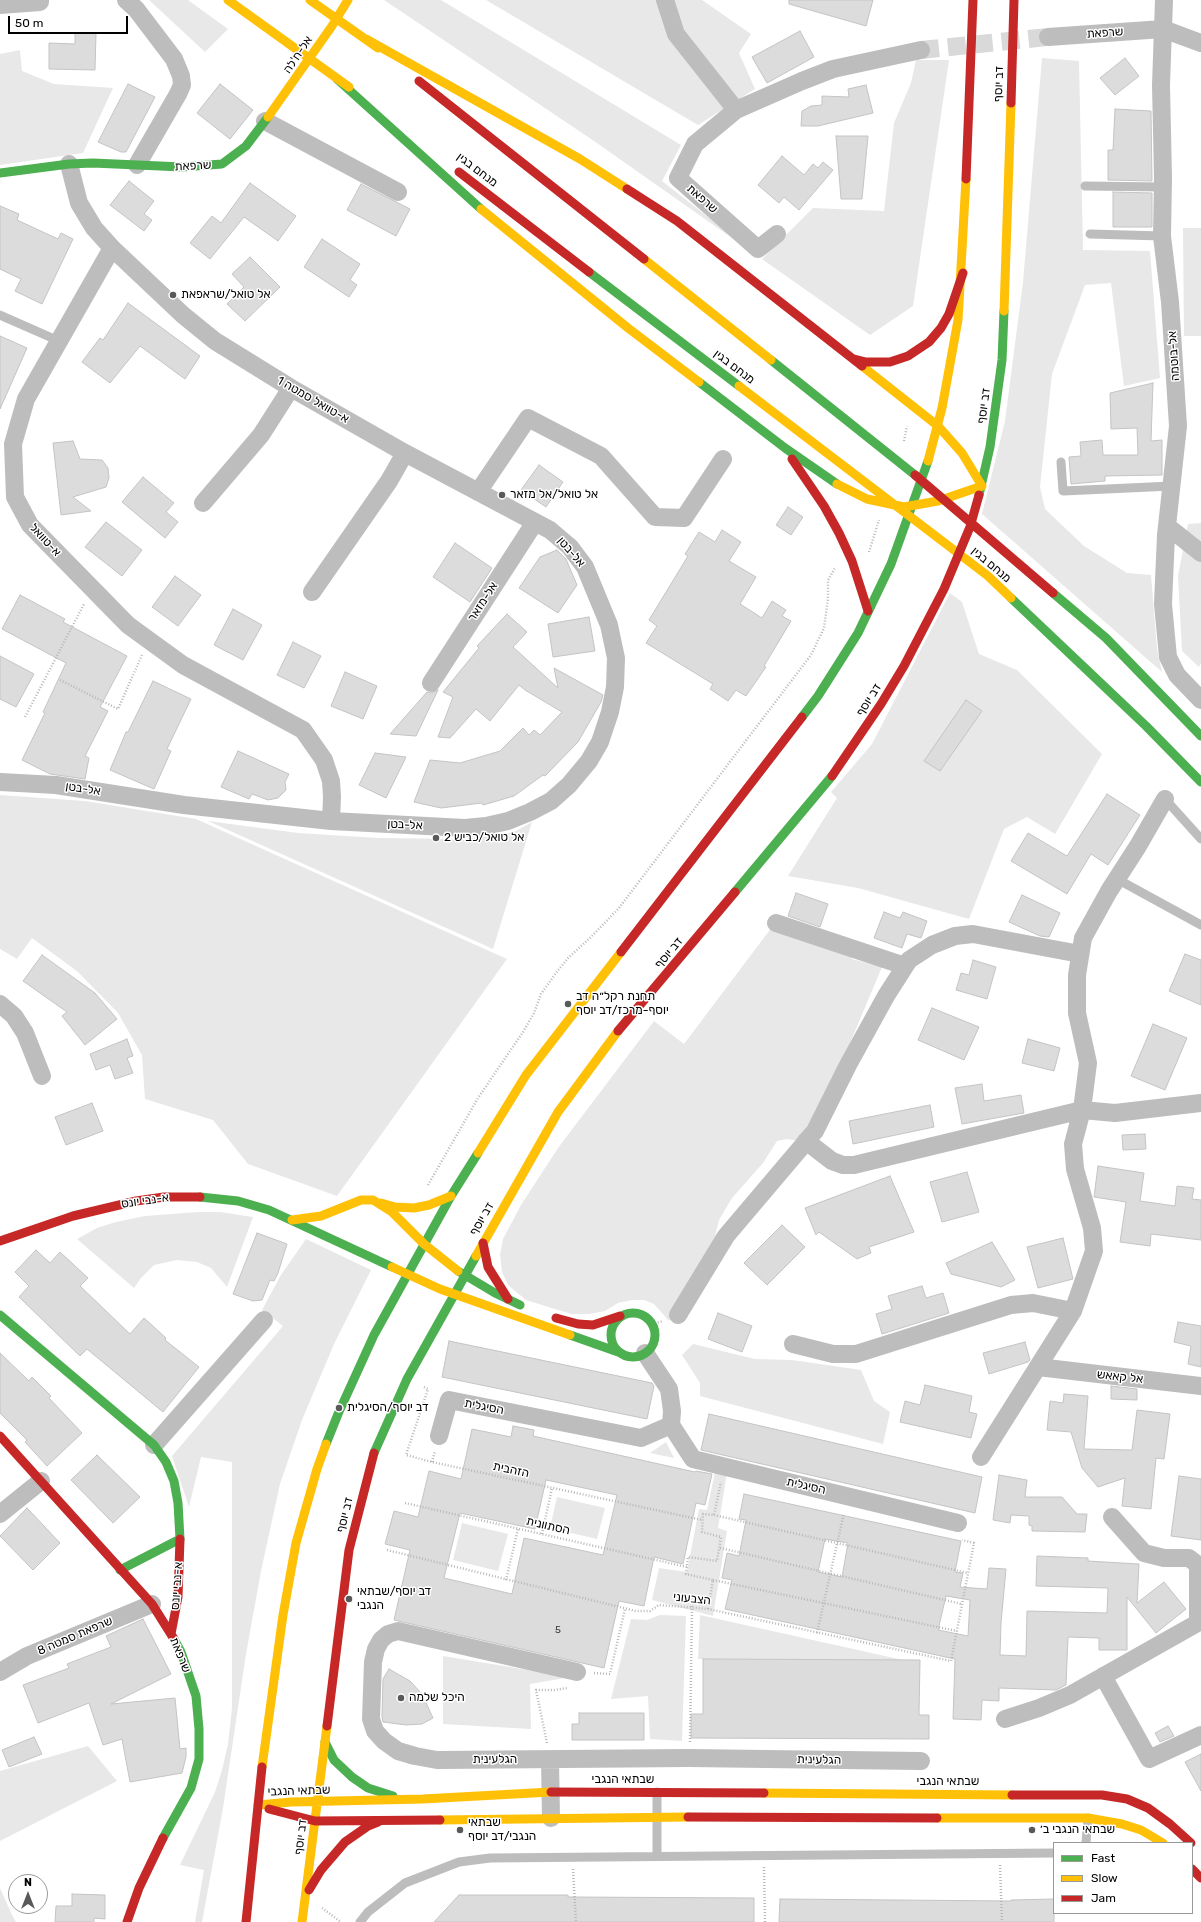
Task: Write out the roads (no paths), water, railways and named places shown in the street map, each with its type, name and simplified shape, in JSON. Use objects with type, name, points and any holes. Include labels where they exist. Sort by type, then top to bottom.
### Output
[{"type":"main road","points":[[228,0],[426,146]]},
{"type":"main road","name":"מנחם בגין","points":[[310,0],[366,39],[918,477],[1106,638],[1201,736]]},
{"type":"main road","name":"אל-ח'לה","points":[[265,121],[287,92],[348,0]]},
{"type":"main road","points":[[246,1922],[267,1724],[283,1615],[296,1543],[317,1469],[338,1414],[374,1335],[451,1196],[498,1119],[553,1039],[766,767],[818,696],[858,633],[892,564],[913,506],[938,426],[958,320],[963,273],[973,0]]},
{"type":"main road","name":"דב יוסף","points":[[302,1922],[318,1802],[342,1596],[355,1521],[374,1453],[408,1379],[454,1294],[558,1112],[609,1042],[838,769],[892,685],[944,589],[970,527],[982,486],[998,396],[1005,303],[1014,0]]},
{"type":"main road","points":[[337,79],[488,216],[628,328],[785,448],[833,482],[858,495],[894,506],[913,506],[938,501],[982,486],[962,453],[938,426],[677,221],[580,159],[366,39]]},
{"type":"main road","name":"שרפאת","points":[[0,173],[69,164],[182,167],[222,164],[246,146],[265,121]]},
{"type":"main road","name":"מנחם בגין","points":[[451,166],[988,576],[1140,721],[1201,782]]},
{"type":"main road","points":[[852,359],[866,362],[890,362],[908,356],[929,342],[941,328],[949,314],[963,273]]},
{"type":"main road","points":[[785,448],[824,506],[852,561],[868,611]]},
{"type":"main road","name":"א-נבי יונס","points":[[0,1241],[30,1229],[110,1206],[164,1197],[201,1196],[238,1201],[269,1210],[407,1274],[454,1294]]},
{"type":"main road","points":[[292,1220],[321,1216],[361,1200],[373,1200],[401,1208],[429,1205],[451,1196]]},
{"type":"main road","points":[[380,1203],[392,1212],[424,1244],[465,1276],[508,1300],[531,1308]]},
{"type":"main road","points":[[341,1217],[347,1206]]},
{"type":"main road","points":[[340,1233],[344,1244]]},
{"type":"main road","points":[[483,1243],[488,1266],[508,1300]]},
{"type":"main road","points":[[454,1294],[630,1357],[645,1353],[654,1340],[652,1324],[649,1319],[638,1313],[626,1314],[606,1322],[593,1325],[578,1324],[544,1313]]},
{"type":"main road","name":"א-נבי יונס","points":[[0,1315],[154,1445],[166,1462],[174,1481],[178,1503],[180,1538],[178,1597],[171,1634]]},
{"type":"main road","points":[[620,1316],[616,1320],[611,1332],[612,1344],[621,1353]]},
{"type":"main road","name":"שרפאת","points":[[0,1436],[152,1604],[181,1652],[196,1696],[199,1729],[199,1759],[191,1788],[145,1874],[127,1922]]},
{"type":"main road","name":"א-נבי יונס","points":[[120,1570],[180,1538]]},
{"type":"main road","points":[[325,1742],[338,1764],[362,1784],[394,1796],[423,1799]]},
{"type":"main road","name":"שבתאי הנגבי","points":[[258,1805],[423,1799],[509,1793],[550,1792],[1102,1794],[1127,1798],[1148,1808],[1170,1824],[1190,1842]]},
{"type":"main road","name":"שבתאי הנגבי","points":[[258,1805],[297,1818],[315,1821],[658,1817],[1088,1818],[1122,1824],[1141,1830],[1161,1842]]},
{"type":"main road","points":[[305,1896],[321,1870],[336,1851],[356,1833],[380,1821]]},
{"type":"main road","points":[[1193,1870],[1201,1878]]},
{"type":"street","points":[[0,5],[40,2],[40,0]]},
{"type":"street","points":[[126,0],[136,9],[174,59],[181,76],[182,85],[137,165]]},
{"type":"street","points":[[665,0],[676,34],[736,110]]},
{"type":"street","name":"אל-בוטמה","points":[[1164,0],[1161,85],[1163,186],[1162,236],[1170,302],[1178,426],[1167,526],[1163,604],[1168,656],[1177,675],[1201,700]]},
{"type":"street","points":[[1163,29],[1201,43]]},
{"type":"street","name":"שרפאת","points":[[1048,37],[1163,29]]},
{"type":"street","name":"שרפאת","points":[[777,234],[758,248],[678,178],[695,144],[736,110],[802,81],[834,69],[921,50]]},
{"type":"street","points":[[265,121],[398,192]]},
{"type":"street","points":[[69,164],[79,203],[94,228],[112,248]]},
{"type":"street","name":"א-טוואל","points":[[112,248],[26,399],[13,444],[15,497],[30,525],[128,625],[183,664],[303,730],[324,760],[331,781],[331,821]]},
{"type":"street","name":"א-טוואל סמטה 1","points":[[112,248],[182,315],[215,341],[291,388],[405,453],[535,522]]},
{"type":"street","points":[[203,504],[261,435],[291,388]]},
{"type":"street","points":[[478,492],[528,418],[601,456],[655,516],[684,518],[723,459]]},
{"type":"street","points":[[312,592],[389,481],[405,453]]},
{"type":"street","name":"אל-מזאר","points":[[431,683],[535,522]]},
{"type":"street","name":"אל-בטן","points":[[0,782],[56,784],[184,805],[331,821],[465,828],[508,821],[530,812],[550,800],[569,785],[589,761],[600,742],[610,712],[615,687],[616,658],[609,625],[585,567],[566,543],[550,530],[535,522]]},
{"type":"street","points":[[1167,526],[1201,553]]},
{"type":"street","points":[[981,1457],[1073,1311],[1094,1251],[1092,1228],[1074,1169],[1073,1144],[1082,1110],[1088,1063],[1077,1013],[1077,975],[1080,954],[1083,938],[1165,799]]},
{"type":"street","points":[[776,923],[905,966]]},
{"type":"street","points":[[678,1316],[726,1236],[815,1130],[870,1024],[908,960],[932,945],[955,936],[973,934],[1080,954]]},
{"type":"street","points":[[0,1004],[14,1016],[25,1033],[42,1076]]},
{"type":"street","points":[[806,1141],[832,1161],[844,1165],[854,1165],[1082,1110],[1116,1113],[1201,1103]]},
{"type":"street","points":[[793,1344],[833,1354],[856,1354],[1011,1305],[1033,1303],[1073,1311]]},
{"type":"street","points":[[154,1445],[264,1320]]},
{"type":"street","points":[[645,1353],[669,1389],[672,1411],[671,1425]]},
{"type":"street","name":"אל קאאש","points":[[1038,1367],[1201,1386]]},
{"type":"street","name":"הסיגלית","points":[[439,1436],[449,1400],[641,1438],[671,1425],[693,1460],[958,1522]]},
{"type":"street","points":[[0,1514],[41,1481]]},
{"type":"street","points":[[1005,1720],[1070,1695],[1200,1622],[1198,1565],[1189,1558],[1164,1558],[1144,1553],[1112,1517]]},
{"type":"street","name":"שרפאת סמטה 8","points":[[0,1672],[26,1656],[152,1604]]},
{"type":"street","name":"הגלעינית","points":[[577,1672],[398,1631],[388,1634],[381,1640],[376,1649],[373,1662],[371,1720],[375,1731],[384,1741],[398,1751],[438,1760],[690,1758],[921,1761]]},
{"type":"street","points":[[1103,1676],[1149,1759],[1201,1735]]},
{"type":"street","points":[[550,1760],[551,1818]]},
{"type":"lane","points":[[1085,186],[1163,186]]},
{"type":"lane","points":[[1090,234],[1162,236]]},
{"type":"lane","points":[[0,315],[59,341]]},
{"type":"lane","points":[[1061,462],[1063,491],[1172,486]]},
{"type":"lane","points":[[1165,799],[1201,839]]},
{"type":"lane","points":[[1117,879],[1201,925]]},
{"type":"lane","points":[[656,1856],[658,1817],[657,1792]]},
{"type":"lane","points":[[1086,1842],[1088,1818]]},
{"type":"lane","points":[[360,1922],[368,1912],[404,1883],[459,1862],[490,1858],[573,1856],[1053,1853]]},
{"type":"tunnel","points":[[921,50],[1048,37]]},
{"type":"place","name":"אל טואל/שראפאת","points":[[173,295]]},
{"type":"place","name":"אל טואל/אל מזאר","points":[[502,495]]},
{"type":"place","name":"אל טואל/כביש 2","points":[[436,838]]},
{"type":"place","name":"תחנת רקל״ה דב יוסף-מרכז/דב יוסף","points":[[568,1004]]},
{"type":"place","name":"דב יוסף/הסיגלית","points":[[339,1408]]},
{"type":"place","name":"דב יוסף/שבתאי הנגבי","points":[[349,1599]]},
{"type":"place","name":"היכל שלמה","points":[[401,1698]]},
{"type":"place","name":"שבתאי הנגבי/דב יוסף","points":[[460,1830]]},
{"type":"place","name":"שבתאי הנגבי ב׳","points":[[1032,1830]]}]
